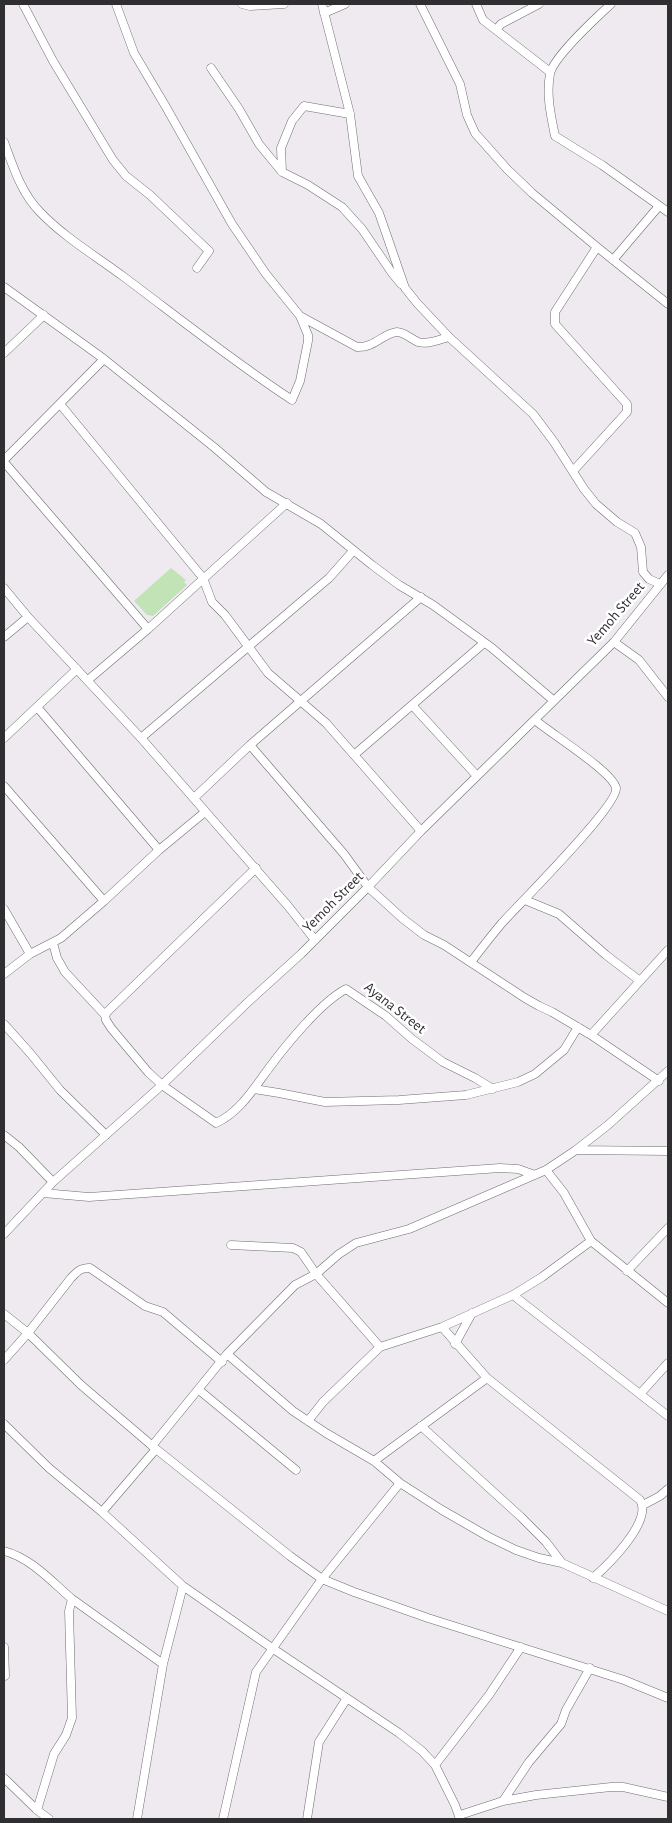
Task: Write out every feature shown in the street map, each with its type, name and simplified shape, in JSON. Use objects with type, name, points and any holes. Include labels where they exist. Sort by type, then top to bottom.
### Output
[{"type":"street","points":[[23,4],[53,61],[113,160],[126,176],[150,195],[209,251],[197,268]]},
{"type":"street","points":[[4,142],[24,192],[39,212],[87,252],[122,275],[235,362],[292,400],[300,381],[308,340],[308,335],[300,316],[266,274],[232,224],[134,53],[116,4]]},
{"type":"street","points":[[242,4],[250,6],[284,4]]},
{"type":"street","points":[[322,4],[350,114],[358,176],[379,213],[405,288]]},
{"type":"street","points":[[324,14],[345,4]]},
{"type":"street","points":[[420,4],[460,84],[475,134],[520,182],[597,248],[668,304]]},
{"type":"street","points":[[476,4],[487,25],[550,72]]},
{"type":"street","points":[[496,30],[501,24],[539,4]]},
{"type":"street","points":[[611,4],[558,59],[550,72],[548,96],[555,136],[602,165],[668,212]]},
{"type":"street","points":[[211,68],[259,144],[282,172],[308,185],[342,207],[362,229],[392,274],[417,303],[449,337],[533,414],[596,504],[617,522],[635,533],[641,547],[643,572],[649,579],[660,584]]},
{"type":"street","points":[[282,172],[281,148],[292,121],[304,106],[350,114]]},
{"type":"street","points":[[613,260],[659,206]]},
{"type":"street","points":[[573,471],[627,412],[627,404],[556,324],[556,312],[597,248]]},
{"type":"street","points":[[4,287],[104,359],[215,448],[266,492],[321,524],[353,551],[484,643],[553,700]]},
{"type":"street","points":[[4,354],[44,315]]},
{"type":"street","points":[[300,316],[357,346],[366,347],[395,332],[425,343],[449,337]]},
{"type":"street","points":[[104,359],[4,461],[148,629]]},
{"type":"street","points":[[60,404],[204,578],[212,602],[268,672],[326,723],[420,831]]},
{"type":"street","points":[[88,680],[148,629],[286,503]]},
{"type":"street","points":[[141,738],[329,578],[353,551]]},
{"type":"street","name":"Yemoh Street","points":[[4,1234],[53,1182],[162,1085],[315,940],[420,831],[614,642],[668,575]]},
{"type":"street","points":[[4,588],[28,617],[141,738],[256,868],[315,940]]},
{"type":"street","points":[[194,798],[250,745],[421,597]]},
{"type":"street","points":[[4,637],[28,617]]},
{"type":"street","points":[[614,642],[640,660],[668,697]]},
{"type":"street","points":[[354,755],[484,643]]},
{"type":"street","points":[[4,738],[77,669]]},
{"type":"street","points":[[412,705],[477,776]]},
{"type":"street","points":[[37,707],[159,850]]},
{"type":"street","points":[[472,962],[502,923],[598,818],[614,797],[616,790],[614,782],[601,770],[535,720]]},
{"type":"street","points":[[250,745],[344,854],[368,886],[402,918],[424,935],[472,962],[525,998],[591,1035],[658,1081]]},
{"type":"street","points":[[4,786],[104,901]]},
{"type":"street","points":[[4,974],[30,954],[61,938],[159,850],[205,812]]},
{"type":"street","points":[[105,1015],[256,868]]},
{"type":"street","points":[[525,900],[559,914],[606,955],[640,981]]},
{"type":"street","points":[[4,909],[30,954]]},
{"type":"street","points":[[53,943],[65,972],[105,1015],[111,1028],[148,1072],[162,1085],[216,1123],[236,1109],[254,1090],[280,1092],[324,1102],[399,1100],[466,1095],[494,1089],[518,1082],[535,1074],[564,1050],[578,1028]]},
{"type":"street","points":[[591,1035],[668,950]]},
{"type":"street","name":"Ayana Street","points":[[254,1090],[269,1067],[312,1017],[336,994],[346,989],[386,1016],[412,1039],[443,1062],[494,1089]]},
{"type":"street","points":[[4,1024],[60,1090],[106,1134]]},
{"type":"street","points":[[102,1512],[227,1354],[295,1285],[316,1274],[340,1254],[356,1244],[409,1229],[546,1170],[576,1150],[668,1071]]},
{"type":"street","points":[[4,1135],[19,1147],[53,1182]]},
{"type":"street","points":[[576,1150],[668,1151]]},
{"type":"street","points":[[43,1193],[89,1197],[500,1168],[518,1169],[535,1176]]},
{"type":"street","points":[[546,1170],[564,1194],[591,1241],[668,1303]]},
{"type":"street","points":[[627,1271],[668,1228]]},
{"type":"street","points":[[308,1421],[323,1402],[380,1347],[442,1327],[513,1295],[542,1277],[591,1241]]},
{"type":"street","points":[[231,1245],[293,1248],[301,1252],[316,1274],[380,1347]]},
{"type":"street","points":[[4,1360],[28,1333],[71,1278],[79,1270],[90,1268],[145,1306],[163,1312],[222,1362]]},
{"type":"street","points":[[513,1295],[668,1416]]},
{"type":"street","points":[[455,1344],[472,1313]]},
{"type":"street","points":[[4,1314],[28,1333],[81,1385],[154,1448],[290,1556],[322,1579],[428,1618],[590,1668],[668,1698]]},
{"type":"street","points":[[442,1327],[487,1378],[640,1500],[643,1510],[636,1528],[614,1559],[593,1578]]},
{"type":"street","points":[[227,1354],[293,1411],[374,1461],[400,1483],[442,1510],[489,1537],[539,1558],[562,1562],[593,1578],[668,1611]]},
{"type":"street","points":[[640,1394],[668,1363]]},
{"type":"street","points":[[374,1461],[487,1378]]},
{"type":"street","points":[[199,1390],[296,1470]]},
{"type":"street","points":[[4,1424],[49,1468],[102,1512],[182,1586],[399,1733],[422,1751],[435,1765],[460,1817],[503,1801],[536,1795],[611,1787],[623,1787],[668,1797]]},
{"type":"street","points":[[421,1426],[521,1517],[546,1542],[562,1562]]},
{"type":"street","points":[[223,1819],[256,1672],[322,1579],[400,1483]]},
{"type":"street","points":[[643,1505],[660,1496],[668,1489]]},
{"type":"street","points":[[4,1551],[30,1563],[72,1599],[163,1664]]},
{"type":"street","points":[[137,1819],[163,1664],[182,1586]]},
{"type":"street","points":[[37,1810],[54,1754],[66,1735],[72,1718],[69,1611],[72,1599]]},
{"type":"street","points":[[435,1765],[489,1695],[521,1647]]},
{"type":"street","points":[[4,1648],[5,1676]]},
{"type":"street","points":[[503,1801],[529,1762],[561,1724],[566,1710],[590,1668]]},
{"type":"street","points":[[307,1819],[319,1742],[347,1698]]},
{"type":"street","points":[[4,1778],[49,1819]]},
{"type":"green space","points":[[171,568],[186,580],[184,582],[187,585],[153,616],[147,615],[134,601]]}]
